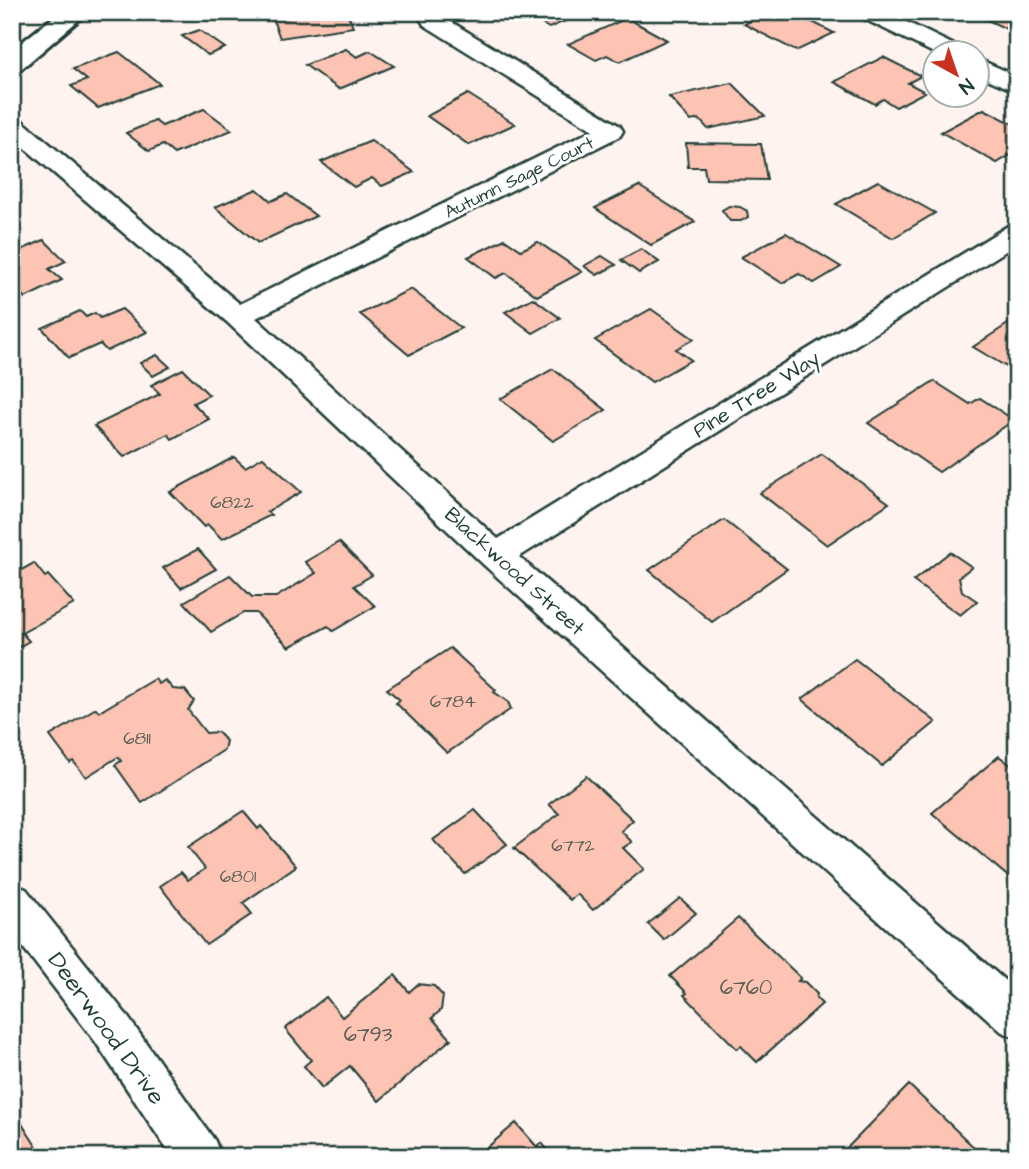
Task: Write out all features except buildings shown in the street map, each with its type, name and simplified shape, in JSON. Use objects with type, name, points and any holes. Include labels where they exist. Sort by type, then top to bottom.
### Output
[{"type":"street","points":[[12,40],[49,12]]},
{"type":"street","points":[[12,63],[76,12]]},
{"type":"street","points":[[868,12],[921,38]]},
{"type":"street","name":"Autumn Sage Court","points":[[237,316],[611,131],[432,20]]},
{"type":"street","points":[[990,72],[1017,85]]},
{"type":"street","name":"Blackwood Street","points":[[12,124],[237,316],[496,556],[1017,1018]]},
{"type":"street","name":"Pine Tree Way","points":[[496,556],[1017,232]]},
{"type":"street","name":"Deerwood Drive","points":[[12,902],[110,1027],[199,1157]]}]
